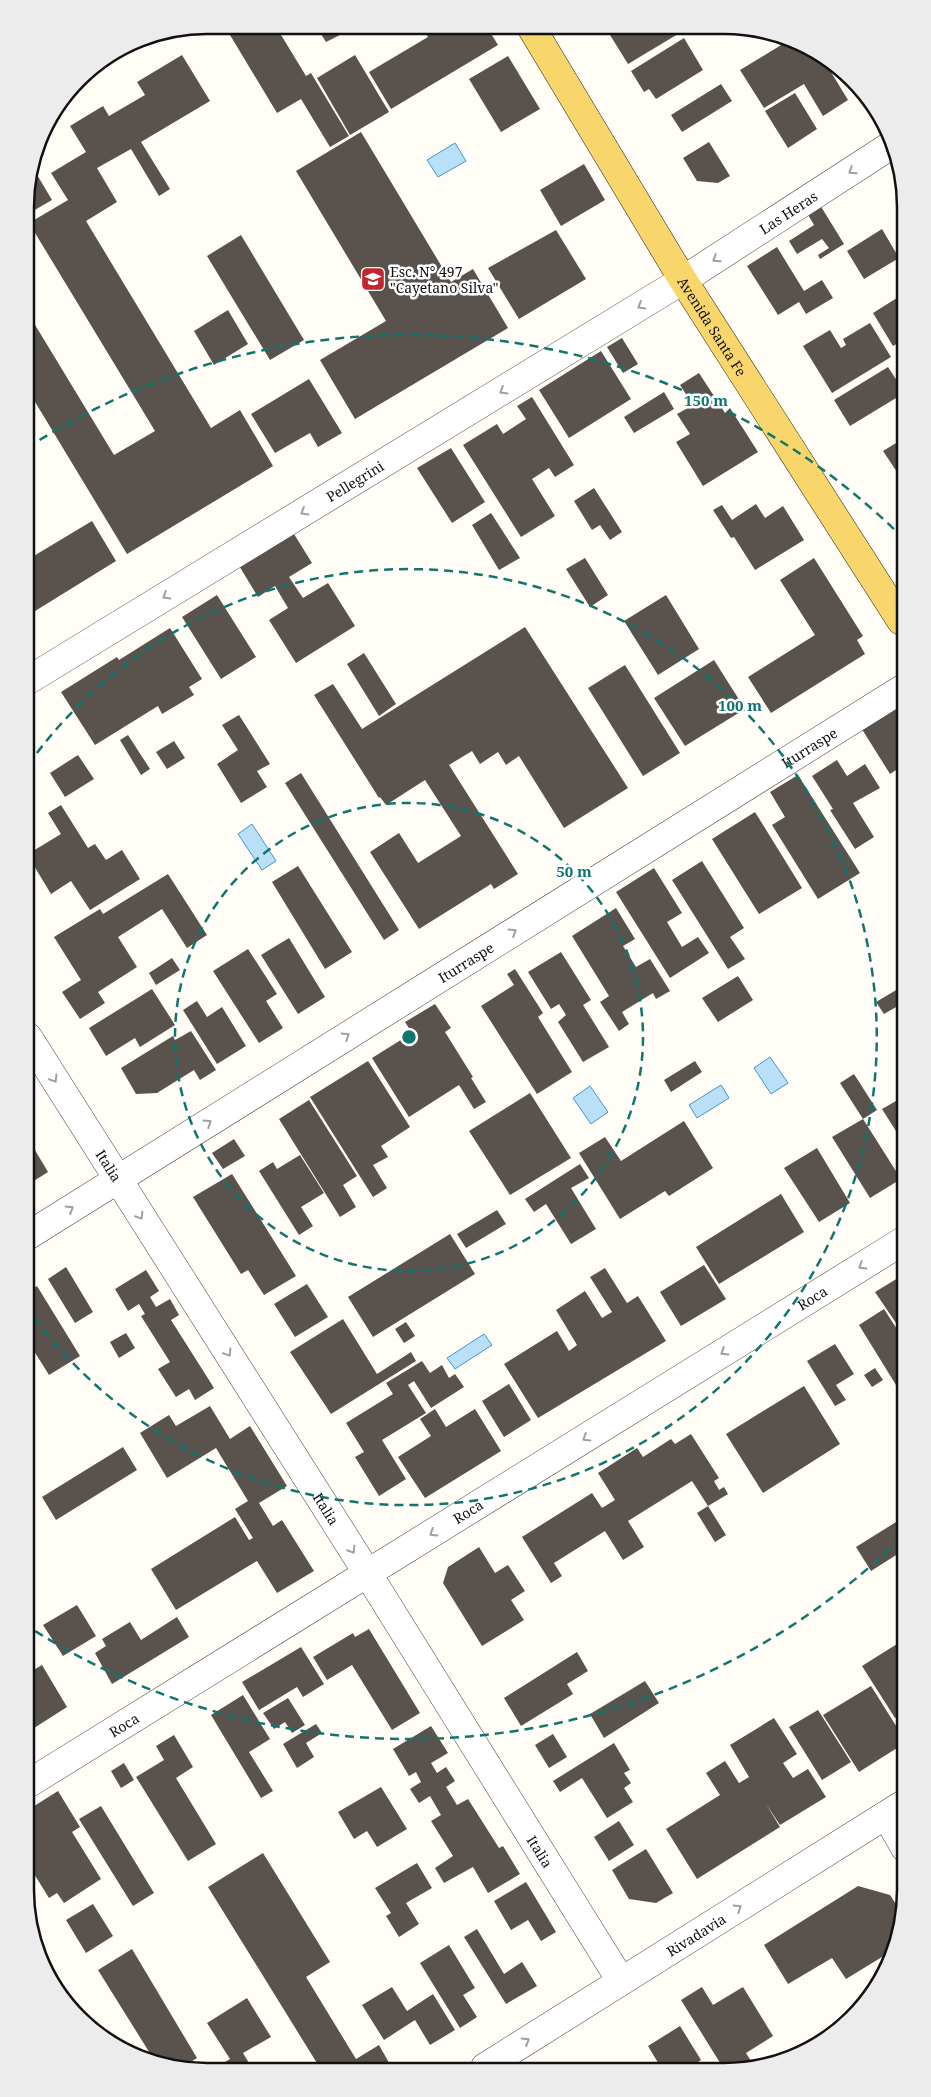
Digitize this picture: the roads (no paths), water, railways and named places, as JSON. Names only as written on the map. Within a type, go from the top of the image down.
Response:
[{"type":"main road","name":"Avenida Santa Fe","points":[[535,34],[683,280],[897,615]]},
{"type":"street","name":"Las Heras","points":[[683,280],[887,148]]},
{"type":"street","name":"Pellegrini","points":[[34,677],[683,280]]},
{"type":"street","name":"Iturraspe","points":[[34,1232],[897,692]]},
{"type":"street","name":"Italia","points":[[34,1047],[368,1574],[621,1982]]},
{"type":"street","name":"Roca","points":[[34,1780],[897,1245]]},
{"type":"street","name":"Rivadavia","points":[[491,2063],[895,1809]]},
{"type":"water","points":[[455,143],[466,161],[438,177],[427,160]]},
{"type":"water","points":[[252,824],[276,861],[262,870],[238,834]]},
{"type":"water","points":[[770,1057],[788,1083],[771,1094],[754,1068]]},
{"type":"water","points":[[721,1085],[729,1098],[697,1118],[689,1105]]},
{"type":"water","points":[[590,1086],[608,1112],[591,1124],[573,1098]]},
{"type":"water","points":[[484,1334],[492,1345],[455,1369],[447,1358]]},
{"type":"place","name":"Esc. N° 497 \"Cayetano Silva\"","points":[[373,279]]}]
